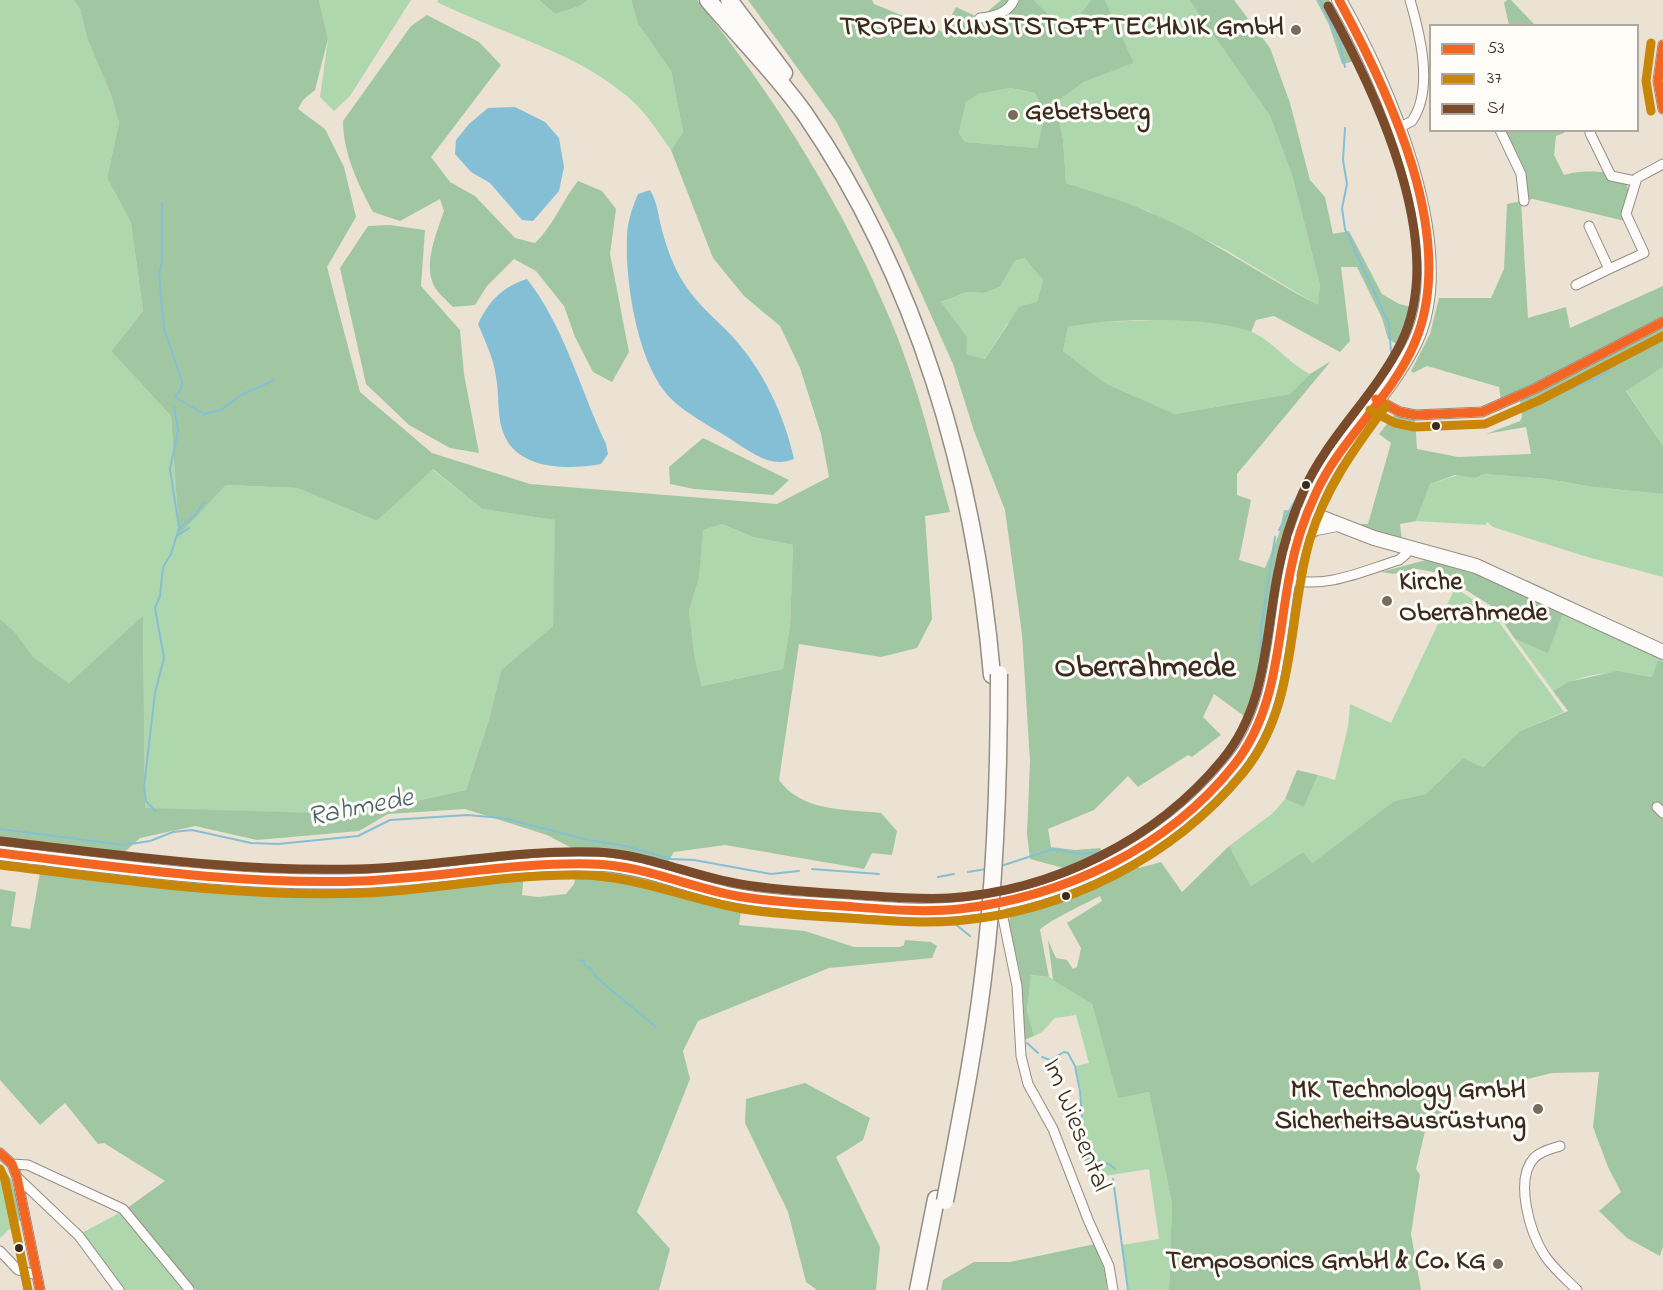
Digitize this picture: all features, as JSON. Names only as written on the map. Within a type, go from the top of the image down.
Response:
[{"type":"highway","points":[[708,0],[804,113],[840,171],[883,251],[908,308],[930,367],[962,474],[995,674]]},
{"type":"highway","points":[[729,0],[792,84],[823,130],[856,186],[912,304],[935,368],[967,472],[979,530],[995,674],[999,760],[995,856],[983,978],[926,1290]]},
{"type":"highway","points":[[918,1290],[941,1200]]},
{"type":"main road","points":[[0,853],[183,875],[298,882],[428,876],[550,864],[609,864],[728,894],[783,902],[937,910],[1000,903],[1061,886],[1115,861],[1184,815],[1238,761],[1263,716],[1274,682],[1288,580],[1298,538],[1308,512],[1326,472],[1396,374],[1414,344],[1423,322],[1430,288],[1430,262],[1425,224],[1397,129],[1365,50],[1339,0]]},
{"type":"main road","points":[[1308,512],[1408,547],[1476,566],[1663,652]]},
{"type":"main road","points":[[1298,538],[1316,528],[1337,524]]},
{"type":"street","points":[[980,18],[992,17],[1010,9],[1014,0]]},
{"type":"street","points":[[1397,129],[1409,125],[1415,118],[1426,95],[1422,50],[1410,0]]},
{"type":"street","points":[[1663,45],[1658,81],[1663,109]]},
{"type":"street","points":[[1501,132],[1521,174],[1524,201]]},
{"type":"street","points":[[1590,133],[1611,176],[1635,181]]},
{"type":"street","points":[[1575,285],[1644,253],[1626,214],[1635,181],[1639,175],[1663,164]]},
{"type":"street","points":[[1589,226],[1609,269]]},
{"type":"street","points":[[1376,399],[1400,412],[1416,415],[1482,411],[1534,389],[1663,322]]},
{"type":"street","points":[[1288,580],[1310,585],[1339,579],[1399,560],[1406,554],[1408,547]]},
{"type":"street","name":"Im Wiesental","points":[[1000,903],[1017,986],[1022,1056],[1028,1084],[1053,1130],[1109,1266],[1113,1290]]},
{"type":"street","points":[[1560,1146],[1545,1150],[1534,1158],[1526,1171],[1526,1207],[1533,1235],[1544,1254],[1577,1290]]},
{"type":"street","points":[[0,1153],[12,1164],[17,1177],[40,1290]]},
{"type":"street","points":[[12,1164],[28,1165],[123,1209],[189,1289]]},
{"type":"street","points":[[17,1177],[79,1236],[119,1290]]},
{"type":"street","points":[[0,1251],[18,1270],[37,1275]]},
{"type":"green space","points":[[0,0],[73,0],[80,9],[87,38],[111,95],[119,123],[107,178],[131,223],[143,311],[111,351],[171,416],[179,534],[226,485],[297,488],[377,521],[432,469],[482,509],[556,520],[553,626],[501,670],[490,716],[466,790],[356,814],[145,809],[143,617],[69,683],[33,657],[15,632],[0,619]]},
{"type":"green space","points":[[73,0],[319,0],[328,39],[315,90],[303,100],[298,109],[325,129],[344,167],[356,217],[327,267],[360,392],[432,453],[530,484],[777,504],[829,477],[821,434],[800,368],[780,326],[744,296],[713,258],[671,150],[683,132],[671,71],[638,24],[631,0],[697,0],[781,115],[831,197],[853,239],[902,349],[950,512],[925,516],[932,619],[917,648],[881,657],[799,644],[779,780],[800,798],[812,803],[825,807],[881,813],[897,831],[892,855],[872,853],[864,869],[725,845],[674,852],[663,870],[626,860],[587,856],[547,835],[465,809],[388,814],[359,831],[257,840],[195,826],[140,838],[116,860],[0,847],[0,619],[15,632],[33,657],[69,683],[143,616],[145,808],[356,814],[466,790],[490,716],[501,670],[553,626],[555,520],[482,509],[433,469],[377,521],[297,488],[226,485],[179,535],[171,416],[111,351],[143,311],[131,223],[107,178],[119,123],[111,95],[87,38],[80,9]],"holes":[[[722,524],[753,537],[793,545],[790,626],[783,669],[702,686],[695,659],[689,611],[699,578],[703,530]]]},
{"type":"green space","points":[[319,0],[411,0],[350,96],[334,111],[320,97],[328,39]]},
{"type":"green space","points":[[438,0],[539,0],[555,14],[580,6],[588,0],[631,0],[638,24],[671,71],[683,132],[671,150],[640,109],[607,81],[560,55],[461,13],[437,2]]},
{"type":"green space","points":[[539,0],[588,0],[580,6],[555,14]]},
{"type":"green space","points":[[748,0],[872,0],[874,4],[943,32],[956,7],[980,18],[1001,0],[1034,0],[1066,32],[1091,0],[1105,0],[1134,63],[1084,82],[1055,103],[1063,139],[1066,183],[1128,204],[1171,222],[1318,305],[1320,285],[1292,175],[1270,116],[1189,0],[1234,0],[1270,48],[1290,103],[1310,180],[1325,197],[1333,234],[1349,231],[1382,294],[1399,304],[1417,308],[1412,331],[1402,347],[1388,339],[1382,318],[1357,267],[1341,267],[1350,341],[1340,352],[1274,316],[1256,320],[1251,332],[1213,323],[1161,320],[1134,320],[1068,327],[1063,351],[1105,383],[1175,414],[1290,394],[1310,374],[1331,361],[1237,474],[1237,495],[1251,500],[1239,560],[1265,568],[1279,534],[1284,510],[1297,511],[1273,590],[1262,683],[1251,721],[1214,694],[1203,717],[1221,735],[1192,757],[1188,755],[1138,787],[1128,776],[1094,810],[1048,829],[1051,847],[1075,850],[1100,848],[1104,857],[1074,871],[1030,859],[1027,834],[1030,761],[1022,634],[1005,510],[974,431],[953,364],[899,244],[836,121]],"holes":[[[1010,88],[1035,93],[1045,115],[1037,148],[965,142],[959,133],[966,102],[978,94]],[[1024,258],[1043,280],[1037,302],[1019,307],[985,359],[966,354],[967,337],[941,302],[967,292],[984,293],[1000,287],[1015,261]]]},
{"type":"green space","points":[[1034,0],[1091,0],[1066,32]]},
{"type":"green space","points":[[1105,0],[1189,0],[1270,116],[1292,175],[1320,285],[1319,306],[1226,250],[1148,211],[1066,183],[1063,139],[1055,103],[1084,82],[1134,63]]},
{"type":"green space","points":[[1316,0],[1329,0],[1360,60],[1342,64],[1329,25]]},
{"type":"green space","points":[[1511,0],[1534,24],[1509,24],[1504,3]]},
{"type":"green space","points":[[427,15],[479,42],[501,65],[431,157],[450,182],[475,196],[515,238],[535,243],[547,229],[578,181],[602,191],[616,209],[610,254],[629,352],[612,382],[593,372],[575,337],[564,306],[536,271],[514,259],[487,286],[475,305],[453,307],[443,297],[434,286],[430,268],[432,248],[444,211],[440,199],[400,221],[373,212],[367,201],[349,156],[343,121],[411,26]]},
{"type":"green space","points":[[1010,88],[1035,93],[1045,116],[1037,148],[965,142],[959,133],[966,102],[977,94]]},
{"type":"green space","points":[[1505,132],[1564,132],[1556,136],[1554,155],[1564,175],[1590,171],[1619,177],[1628,189],[1625,221],[1533,199],[1526,200],[1526,174]]},
{"type":"green space","points":[[1521,201],[1528,318],[1566,307],[1570,328],[1663,286],[1663,318],[1501,401],[1499,387],[1427,366],[1413,373],[1411,371],[1430,334],[1439,298],[1491,298],[1504,269],[1507,204]]},
{"type":"green space","points":[[390,225],[425,230],[421,286],[460,330],[464,374],[479,453],[450,448],[409,425],[366,384],[340,268],[368,226]]},
{"type":"green space","points":[[1024,258],[1043,280],[1037,302],[1007,324],[985,359],[966,354],[941,302],[967,292],[984,293],[1000,287],[1015,261]]},
{"type":"green space","points":[[1174,320],[1219,323],[1238,327],[1262,337],[1295,365],[1310,374],[1290,394],[1175,414],[1105,383],[1063,351],[1068,327],[1089,322]]},
{"type":"green space","points":[[1663,328],[1663,367],[1626,391],[1663,446],[1663,494],[1593,487],[1547,479],[1483,474],[1476,478],[1455,475],[1430,484],[1416,521],[1400,524],[1402,540],[1359,524],[1368,524],[1391,443],[1379,434],[1394,415],[1415,420],[1417,449],[1458,457],[1531,454],[1526,427],[1486,434],[1520,421],[1522,417],[1520,401]]},
{"type":"green space","points":[[1663,367],[1663,446],[1626,390]]},
{"type":"green space","points":[[703,438],[789,480],[773,495],[694,489],[670,484],[669,467]]},
{"type":"green space","points":[[1461,474],[1476,478],[1483,474],[1547,479],[1593,487],[1663,494],[1663,577],[1584,556],[1493,527],[1487,522],[1485,525],[1416,521],[1430,484]]},
{"type":"green space","points":[[722,524],[753,537],[793,545],[790,626],[783,669],[702,686],[695,659],[689,611],[699,578],[702,530]]},
{"type":"green space","points":[[1426,560],[1489,578],[1563,614],[1548,653],[1515,639],[1493,607],[1439,573],[1417,569],[1393,574],[1381,572]]},
{"type":"green space","points":[[1489,578],[1663,658],[1663,662],[1658,660],[1652,677],[1626,673],[1601,674],[1578,679],[1553,691],[1515,639],[1548,652],[1563,614]]},
{"type":"green space","points":[[1527,580],[1663,644],[1663,648],[1527,583]]},
{"type":"green space","points":[[1455,588],[1491,611],[1564,712],[1520,731],[1483,767],[1463,758],[1426,794],[1394,801],[1312,863],[1303,852],[1251,886],[1229,846],[1273,813],[1285,799],[1304,807],[1318,775],[1335,780],[1348,727],[1350,704],[1391,723]]},
{"type":"green space","points":[[1658,660],[1663,662],[1663,1246],[1660,1256],[1627,1238],[1599,1211],[1621,1192],[1608,1167],[1593,1127],[1599,1072],[1552,1073],[1446,1099],[1438,1122],[1426,1127],[1416,1169],[1420,1175],[1411,1234],[1421,1290],[1169,1290],[1172,1204],[1149,1092],[1118,1098],[1092,1004],[1053,980],[1048,940],[1056,958],[1067,960],[1073,969],[1077,967],[1081,948],[1067,923],[1102,901],[1100,896],[1058,917],[1040,930],[1049,977],[1031,975],[1027,1011],[1034,1036],[1024,1040],[1020,972],[1008,923],[1013,911],[1066,896],[1136,860],[1139,868],[1161,862],[1182,892],[1229,846],[1251,886],[1303,852],[1312,863],[1394,801],[1426,794],[1463,758],[1483,767],[1520,731],[1568,711],[1553,691],[1568,682],[1617,671],[1652,677]]},
{"type":"green space","points":[[1297,770],[1318,775],[1304,807],[1285,799]]},
{"type":"green space","points":[[41,867],[119,874],[127,885],[141,886],[145,879],[258,891],[427,885],[524,873],[522,895],[538,897],[566,894],[574,884],[577,869],[628,874],[742,904],[739,925],[805,931],[854,947],[900,947],[904,945],[905,940],[931,942],[937,946],[932,958],[829,968],[698,1021],[683,1051],[690,1079],[637,1212],[670,1249],[659,1290],[196,1290],[127,1208],[165,1181],[104,1143],[98,1144],[65,1103],[40,1125],[0,1080],[0,889],[16,892],[11,926],[30,929]]},
{"type":"green space","points":[[1031,975],[1049,977],[1092,1004],[1118,1097],[1149,1092],[1172,1204],[1169,1290],[1129,1290],[1122,1245],[1159,1239],[1149,1169],[1098,1177],[1091,1182],[1083,1138],[1081,1091],[1076,1066],[1089,1063],[1076,1015],[1055,1018],[1042,1032],[1034,1036],[1027,1011]]},
{"type":"green space","points":[[805,1083],[870,1118],[863,1140],[836,1157],[880,1247],[876,1290],[817,1290],[806,1282],[788,1212],[745,1123],[746,1099]]},
{"type":"green space","points":[[0,1164],[11,1179],[22,1219],[16,1223],[8,1181],[0,1172]]},
{"type":"green space","points":[[0,1172],[8,1181],[16,1223],[0,1238]]},
{"type":"green space","points":[[121,1212],[187,1290],[123,1290],[80,1234]]},
{"type":"green space","points":[[1095,1244],[1105,1272],[1107,1290],[941,1290],[943,1280],[974,1262],[1010,1262]]},
{"type":"water","points":[[515,107],[545,122],[559,138],[564,167],[559,191],[533,221],[522,220],[490,183],[471,172],[455,154],[456,140],[469,124],[488,108]]},
{"type":"water","points":[[650,190],[677,272],[701,305],[743,349],[763,378],[778,409],[794,459],[786,462],[769,461],[754,454],[679,406],[665,392],[655,377],[640,339],[635,318],[627,256],[630,216],[638,194]]},
{"type":"water","points":[[527,279],[540,297],[561,337],[606,444],[608,454],[601,464],[561,467],[534,462],[512,448],[502,430],[495,370],[478,324],[497,296],[510,286]]},
{"type":"waterway","name":"Rahmede","points":[[1320,0],[1339,41],[1345,67]]},
{"type":"waterway","name":"Rahmede","points":[[1345,128],[1343,160],[1347,184],[1342,208],[1345,229],[1389,324],[1391,352]]},
{"type":"waterway","points":[[162,203],[162,261],[159,275],[164,329],[182,381],[181,389],[175,397],[204,414],[221,410],[239,396],[274,380]]},
{"type":"waterway","points":[[1527,398],[1536,401],[1585,383],[1599,377],[1628,355],[1663,340]]},
{"type":"waterway","name":"Rahmede","points":[[1349,415],[1383,371]]},
{"type":"waterway","points":[[155,811],[146,801],[144,787],[155,693],[164,658],[155,608],[160,596],[163,567],[171,554],[179,528],[170,469],[178,430],[174,406]]},
{"type":"waterway","name":"Rahmede","points":[[1333,437],[1342,424]]},
{"type":"waterway","name":"Rahmede","points":[[1279,530],[1316,462]]},
{"type":"waterway","points":[[180,528],[196,514],[204,502]]},
{"type":"waterway","points":[[177,536],[189,528]]},
{"type":"waterway","name":"Rahmede","points":[[1246,721],[1260,665],[1261,628],[1275,537]]},
{"type":"waterway","name":"Rahmede","points":[[0,829],[124,845],[150,841],[173,832],[192,830],[251,843],[278,844],[358,836],[390,820],[467,815],[502,818],[589,840],[626,846],[671,859],[694,860],[771,874],[799,871]]},
{"type":"waterway","name":"Rahmede","points":[[1001,866],[1053,849],[1080,854],[1102,852]]},
{"type":"waterway","name":"Rahmede","points":[[812,869],[879,874]]},
{"type":"waterway","name":"Rahmede","points":[[968,872],[986,869]]},
{"type":"waterway","name":"Rahmede","points":[[938,877],[954,874]]},
{"type":"waterway","points":[[949,919],[970,936]]},
{"type":"waterway","points":[[580,960],[584,961],[585,966],[590,968],[597,978],[656,1027]]},
{"type":"waterway","points":[[1027,1043],[1038,1053]]},
{"type":"waterway","points":[[1042,1057],[1050,1060],[1064,1052],[1068,1053],[1075,1066],[1080,1091],[1085,1158],[1109,1164],[1115,1169]]},
{"type":"waterway","points":[[1085,1158],[1090,1182]]},
{"type":"waterway","points":[[1113,1179],[1128,1290]]},
{"type":"transit line","name":"53","points":[[0,853],[179,874],[315,882],[389,879],[534,865],[611,865],[750,898],[803,904],[930,911],[998,903],[1037,893],[1111,864],[1146,844],[1208,795],[1249,744],[1268,697],[1274,673],[1292,563],[1300,532],[1326,473],[1405,362],[1415,342],[1426,301],[1429,257],[1423,212],[1412,166],[1397,121],[1378,77],[1339,0]]},
{"type":"transit line","name":"S1","points":[[1,841],[134,857],[223,865],[312,869],[387,868],[537,853],[597,852],[633,857],[753,886],[896,898],[949,898],[1026,885],[1064,872],[1134,837],[1196,789],[1237,739],[1256,694],[1280,562],[1299,501],[1325,453],[1390,363],[1401,343],[1414,304],[1417,262],[1412,217],[1400,171],[1385,125],[1347,41],[1328,6]]},
{"type":"transit line","name":"37","points":[[1651,43],[1646,81],[1651,111]]},
{"type":"transit line","name":"53","points":[[1663,45],[1658,81],[1663,109]]},
{"type":"transit line","name":"53","points":[[1376,399],[1400,412],[1416,415],[1482,412],[1534,389],[1663,322]]},
{"type":"transit line","name":"37","points":[[1370,410],[1395,423],[1415,427],[1485,424],[1540,400],[1663,336]]},
{"type":"transit line","name":"37","points":[[0,865],[182,886],[319,894],[392,891],[550,875],[598,876],[640,883],[743,909],[794,915],[900,921],[955,921],[996,916],[1037,906],[1076,893],[1114,876],[1150,855],[1184,831],[1243,773],[1261,747],[1282,690],[1303,569],[1316,521],[1342,469],[1386,406]]},
{"type":"transit line","name":"53","points":[[0,1153],[12,1164],[17,1177],[40,1290]]},
{"type":"transit line","name":"37","points":[[0,1169],[5,1180],[28,1290]]},
{"type":"place","name":"TROPEN KUNSTSTOFFTECHNIK GmbH","points":[[1296,30]]},
{"type":"place","name":"Gebetsberg","points":[[1013,115]]},
{"type":"place","name":"Kirche Oberrahmede","points":[[1387,601]]},
{"type":"place","name":"MK Technology GmbH Sicherheitsausrüstung","points":[[1538,1109]]},
{"type":"place","name":"Temposonics GmbH & Co. KG","points":[[1498,1264]]},
{"type":"district","name":"Oberrahmede","points":[[1145,671]]}]
